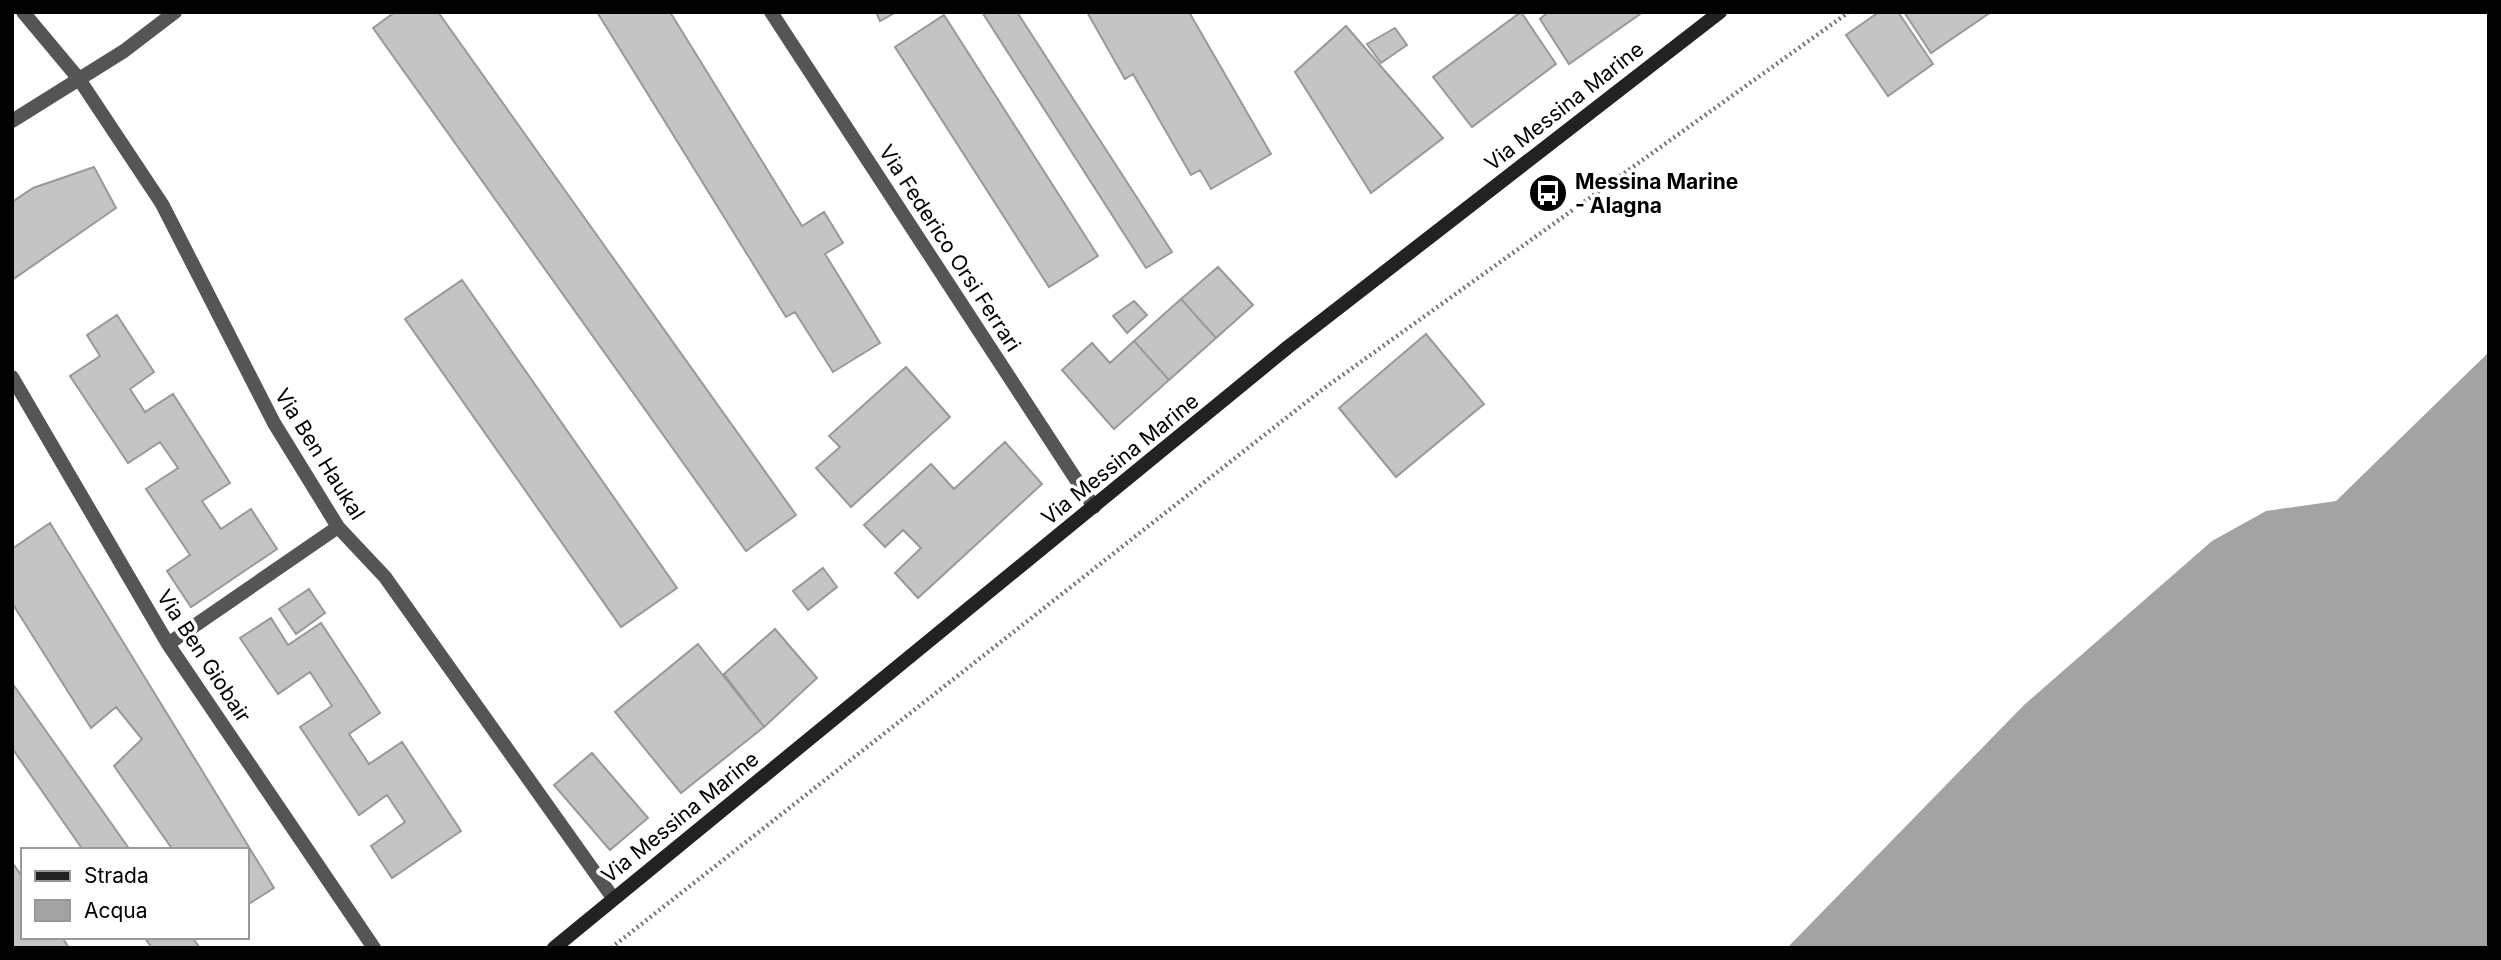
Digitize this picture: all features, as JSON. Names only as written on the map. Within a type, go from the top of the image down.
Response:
[{"type":"main road","name":"Via Messina Marine","points":[[554,948],[1289,347],[1700,18],[1720,12]]},
{"type":"street","name":"Via Ben Haukal","points":[[23,12],[79,79],[162,204],[274,423],[338,527],[385,577],[613,898]]},
{"type":"street","points":[[12,121],[124,51],[175,12]]},
{"type":"street","name":"Via Federico Orsi Ferrari","points":[[771,12],[1094,508]]},
{"type":"street","name":"Via Ben Giobair","points":[[12,377],[168,644],[374,948]]},
{"type":"street","points":[[168,644],[338,527]]},
{"type":"path","points":[[611,948],[1323,388],[1849,12]]},
{"type":"water","points":[[2489,352],[2489,948],[1787,948],[2025,704],[2212,541],[2266,511],[2336,501]]},
{"type":"building","points":[[395,12],[438,12],[796,515],[746,551],[373,28]]},
{"type":"building","points":[[597,12],[670,12],[802,226],[824,212],[843,243],[825,254],[880,343],[833,372],[795,312],[786,317]]},
{"type":"building","points":[[876,12],[896,12],[880,21]]},
{"type":"building","points":[[982,12],[1017,12],[1172,252],[1146,268]]},
{"type":"building","points":[[1087,12],[1189,12],[1271,154],[1211,189],[1200,170],[1191,175],[1133,74],[1125,79]]},
{"type":"building","points":[[1521,12],[1556,64],[1472,127],[1433,77]]},
{"type":"building","points":[[1548,12],[1643,12],[1569,64],[1540,19]]},
{"type":"building","points":[[1879,12],[1898,12],[1933,64],[1888,96],[1846,35]]},
{"type":"building","points":[[1904,12],[1991,12],[1931,53]]},
{"type":"building","points":[[944,15],[1098,256],[1049,287],[895,47]]},
{"type":"building","points":[[1346,26],[1443,138],[1371,193],[1295,72]]},
{"type":"building","points":[[1395,28],[1407,45],[1381,63],[1367,44]]},
{"type":"building","points":[[94,167],[116,208],[12,280],[12,202],[33,188]]},
{"type":"building","points":[[1218,267],[1253,305],[1216,338],[1181,299]]},
{"type":"building","points":[[462,280],[677,588],[621,627],[405,319]]},
{"type":"building","points":[[1181,299],[1216,338],[1169,380],[1134,341]]},
{"type":"building","points":[[1134,301],[1147,315],[1127,333],[1113,316]]},
{"type":"building","points":[[117,315],[154,372],[130,389],[145,412],[173,394],[230,483],[202,501],[221,529],[251,509],[277,549],[191,607],[167,571],[190,555],[146,489],[178,468],[160,442],[128,463],[70,376],[100,356],[87,335]]},
{"type":"building","points":[[1426,334],[1484,404],[1396,477],[1339,408]]},
{"type":"building","points":[[1134,341],[1169,380],[1114,429],[1062,370],[1092,343],[1110,363]]},
{"type":"building","points":[[906,367],[950,417],[851,507],[816,468],[840,447],[829,436]]},
{"type":"building","points":[[1005,442],[1042,484],[918,598],[895,573],[921,548],[903,530],[885,547],[864,525],[931,464],[954,489]]},
{"type":"building","points":[[50,523],[274,888],[248,904],[248,848],[172,848],[114,766],[142,739],[116,707],[91,728],[12,603],[12,549]]},
{"type":"building","points":[[823,568],[837,587],[808,610],[793,591]]},
{"type":"building","points":[[309,589],[325,613],[296,634],[279,609]]},
{"type":"building","points":[[271,618],[288,645],[321,623],[380,713],[349,734],[369,764],[402,742],[461,831],[392,878],[371,846],[405,822],[387,795],[359,815],[300,727],[332,706],[310,672],[278,694],[240,638]]},
{"type":"building","points":[[775,629],[817,678],[764,727],[724,674]]},
{"type":"building","points":[[698,644],[764,727],[681,793],[615,712]]},
{"type":"building","points":[[12,683],[129,848],[82,848],[12,748]]},
{"type":"building","points":[[592,753],[648,818],[610,850],[554,785]]},
{"type":"building","points":[[12,862],[21,875],[21,939],[63,939],[69,948],[12,948]]},
{"type":"building","points":[[145,939],[193,939],[200,948],[152,948]]},
{"type":"place","name":"Messina Marine - Alagna","points":[[1548,193]]}]
